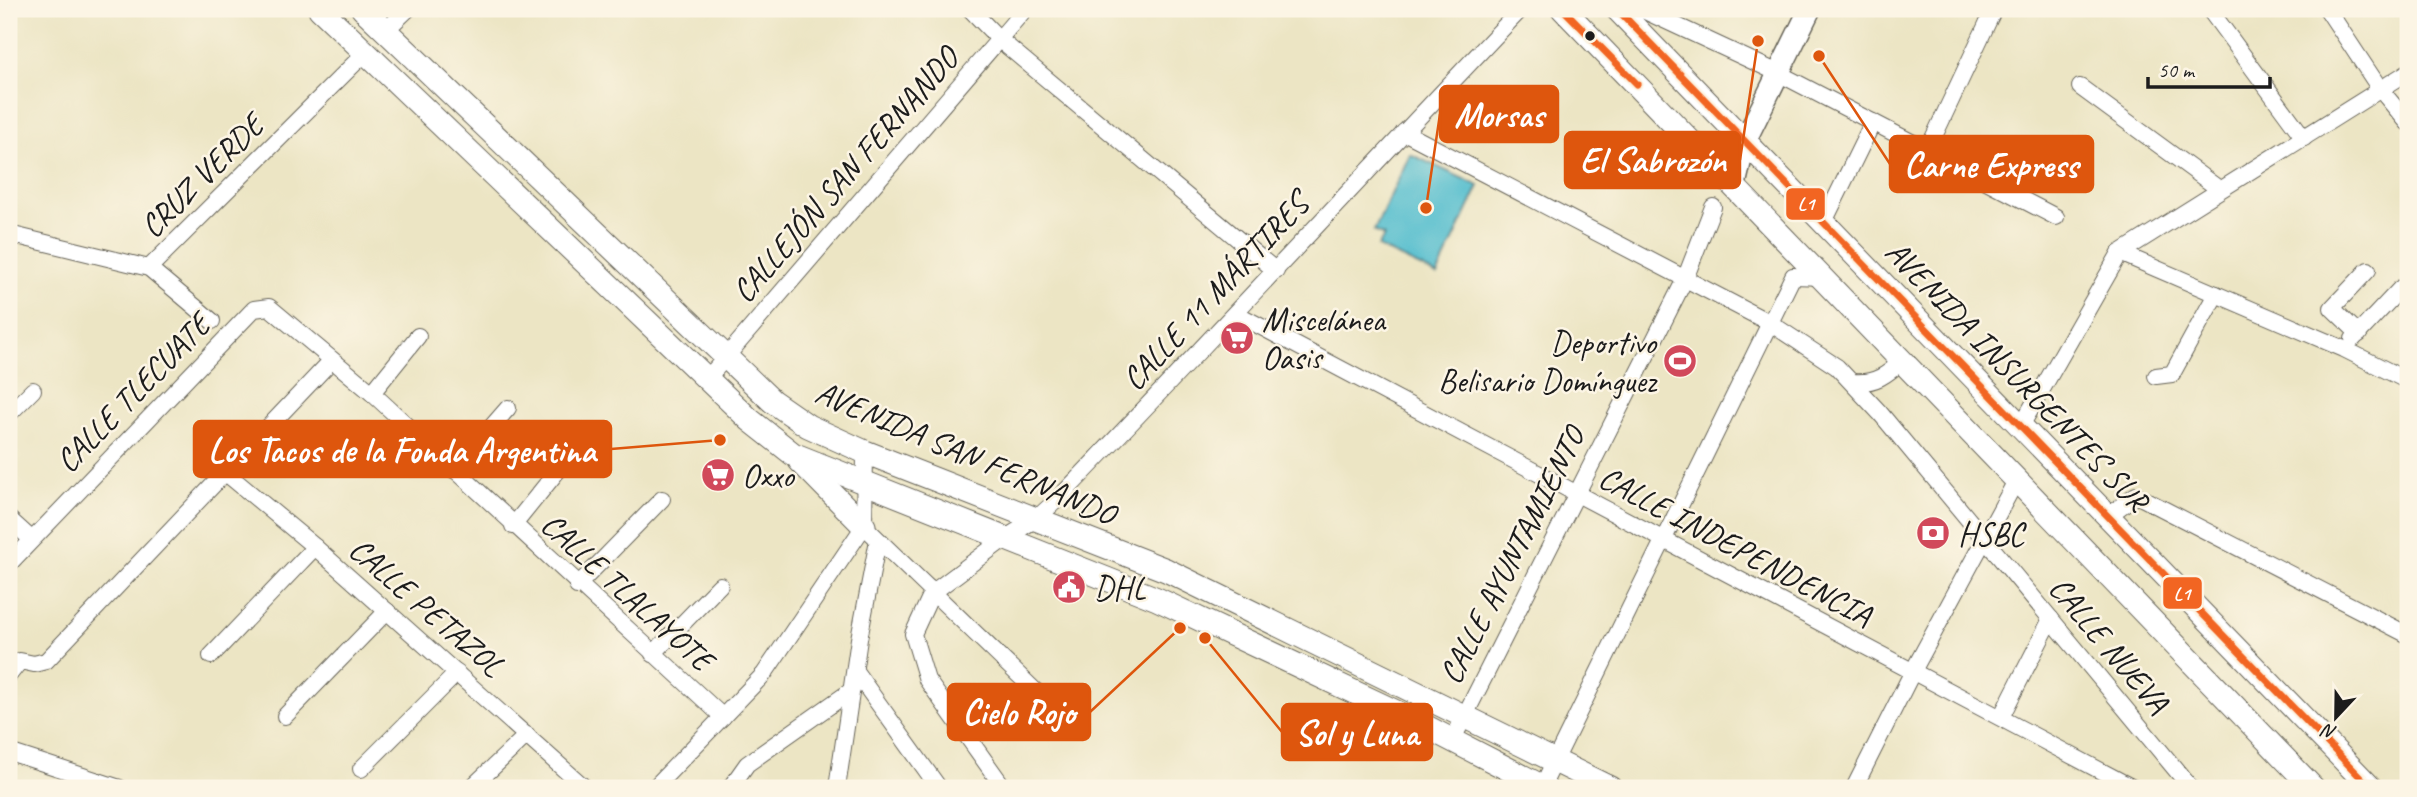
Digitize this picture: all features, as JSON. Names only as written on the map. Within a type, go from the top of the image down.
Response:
[{"type":"main road","name":"AVENIDA SAN FERNANDO","points":[[320,9],[367,51],[750,420],[793,454],[864,485],[1157,599],[1452,741],[1543,788]]},
{"type":"main road","name":"AVENIDA SAN FERNANDO","points":[[363,9],[725,357],[772,401],[808,426],[865,452],[1166,570],[1610,788]]},
{"type":"main road","points":[[1563,9],[1824,277],[2313,788]]},
{"type":"main road","name":"AVENIDA INSURGENTES SUR","points":[[1618,9],[2371,788]]},
{"type":"main road","points":[[793,454],[871,533]]},
{"type":"street","points":[[386,30],[408,9]]},
{"type":"street","points":[[970,9],[1000,40],[1276,271]]},
{"type":"street","name":"CALLEJÓN SAN FERNANDO","points":[[707,379],[1026,9]]},
{"type":"street","name":"CALLE 11 MÁRTIRES","points":[[932,593],[1004,539],[1036,519],[1237,314],[1521,9]]},
{"type":"street","points":[[1630,9],[1645,11],[1776,72],[2056,217]]},
{"type":"street","points":[[1734,186],[1745,141],[1776,72],[1810,9]]},
{"type":"street","points":[[1928,149],[1994,9]]},
{"type":"street","points":[[2209,9],[2304,138]]},
{"type":"street","points":[[2327,9],[2380,89],[2408,123]]},
{"type":"street","name":"CRUZ VERDE","points":[[12,239],[149,268],[367,51]]},
{"type":"street","points":[[2021,426],[2120,253],[2408,72]]},
{"type":"street","points":[[2080,86],[2220,189]]},
{"type":"street","points":[[1824,222],[1873,122]]},
{"type":"street","name":"CALLE NUEVA","points":[[1404,132],[1770,323],[1816,351],[1853,382],[1880,412],[2191,788]]},
{"type":"street","name":"CALLE AYUNTAMIENTO","points":[[1452,741],[1685,279],[1713,206]]},
{"type":"street","points":[[2120,253],[2344,349],[2408,381]]},
{"type":"street","points":[[149,268],[212,321]]},
{"type":"street","points":[[2358,334],[2332,308],[2368,270]]},
{"type":"street","points":[[1543,788],[1793,276],[1824,277]]},
{"type":"street","points":[[2344,349],[2401,288]]},
{"type":"street","points":[[2156,376],[2172,374],[2216,294]]},
{"type":"street","name":"CALLE TLECUATE","points":[[9,564],[254,309],[270,307],[276,311]]},
{"type":"street","name":"CALLE TLALAYOTE","points":[[276,311],[372,393],[577,586],[723,718]]},
{"type":"street","name":"CALLE INDEPENDENCIA","points":[[1237,314],[2133,788]]},
{"type":"street","points":[[372,393],[418,336]]},
{"type":"street","points":[[9,676],[15,655],[34,663],[46,661],[332,360]]},
{"type":"street","points":[[1853,382],[1868,383],[1885,376],[1903,360]]},
{"type":"street","points":[[1880,412],[1880,391],[1885,376]]},
{"type":"street","points":[[9,414],[33,390]]},
{"type":"street","points":[[454,470],[508,408]]},
{"type":"street","points":[[837,788],[855,671],[871,533],[864,485],[865,452]]},
{"type":"street","points":[[513,526],[559,469]]},
{"type":"street","name":"CALLE PETAZOL","points":[[226,473],[315,547],[585,788]]},
{"type":"street","points":[[1854,788],[1983,537],[2017,479]]},
{"type":"street","points":[[2108,516],[2136,495],[2408,635]]},
{"type":"street","points":[[577,586],[662,499]]},
{"type":"street","points":[[9,519],[32,539]]},
{"type":"street","points":[[871,533],[1055,710]]},
{"type":"street","points":[[654,788],[764,674],[871,533]]},
{"type":"street","points":[[211,656],[315,547]]},
{"type":"street","points":[[653,654],[720,585]]},
{"type":"street","points":[[932,593],[913,634],[927,680],[1004,788]]},
{"type":"street","points":[[285,716],[387,611]]},
{"type":"street","points":[[2001,717],[2051,620]]},
{"type":"street","points":[[855,671],[939,788]]},
{"type":"street","points":[[361,769],[457,673]]},
{"type":"street","points":[[730,788],[747,764],[852,690]]},
{"type":"street","points":[[471,788],[527,735]]},
{"type":"street","points":[[9,752],[98,785],[120,788]]},
{"type":"water","points":[[1410,154],[1479,186],[1437,275],[1378,247],[1384,236],[1374,231]]},
{"type":"transit line","name":"L1","points":[[1563,9],[1637,84]]},
{"type":"transit line","name":"L1","points":[[1617,9],[2371,788]]},
{"type":"place","name":"El Sabrozón","points":[[1758,41]]},
{"type":"place","name":"Carne Express","points":[[1819,56]]},
{"type":"place","name":"Morsas","points":[[1426,208]]},
{"type":"place","name":"Miscelánea Oasis","points":[[1237,338]]},
{"type":"place","name":"Deportivo Belisario Domínguez","points":[[1680,361]]},
{"type":"place","name":"Los Tacos de la Fonda Argentina","points":[[720,440]]},
{"type":"place","name":"Oxxo","points":[[718,475]]},
{"type":"place","name":"HSBC","points":[[1933,533]]},
{"type":"place","name":"DHL","points":[[1069,587]]},
{"type":"place","name":"Cielo Rojo","points":[[1180,628]]},
{"type":"place","name":"Sol y Luna","points":[[1205,638]]}]
